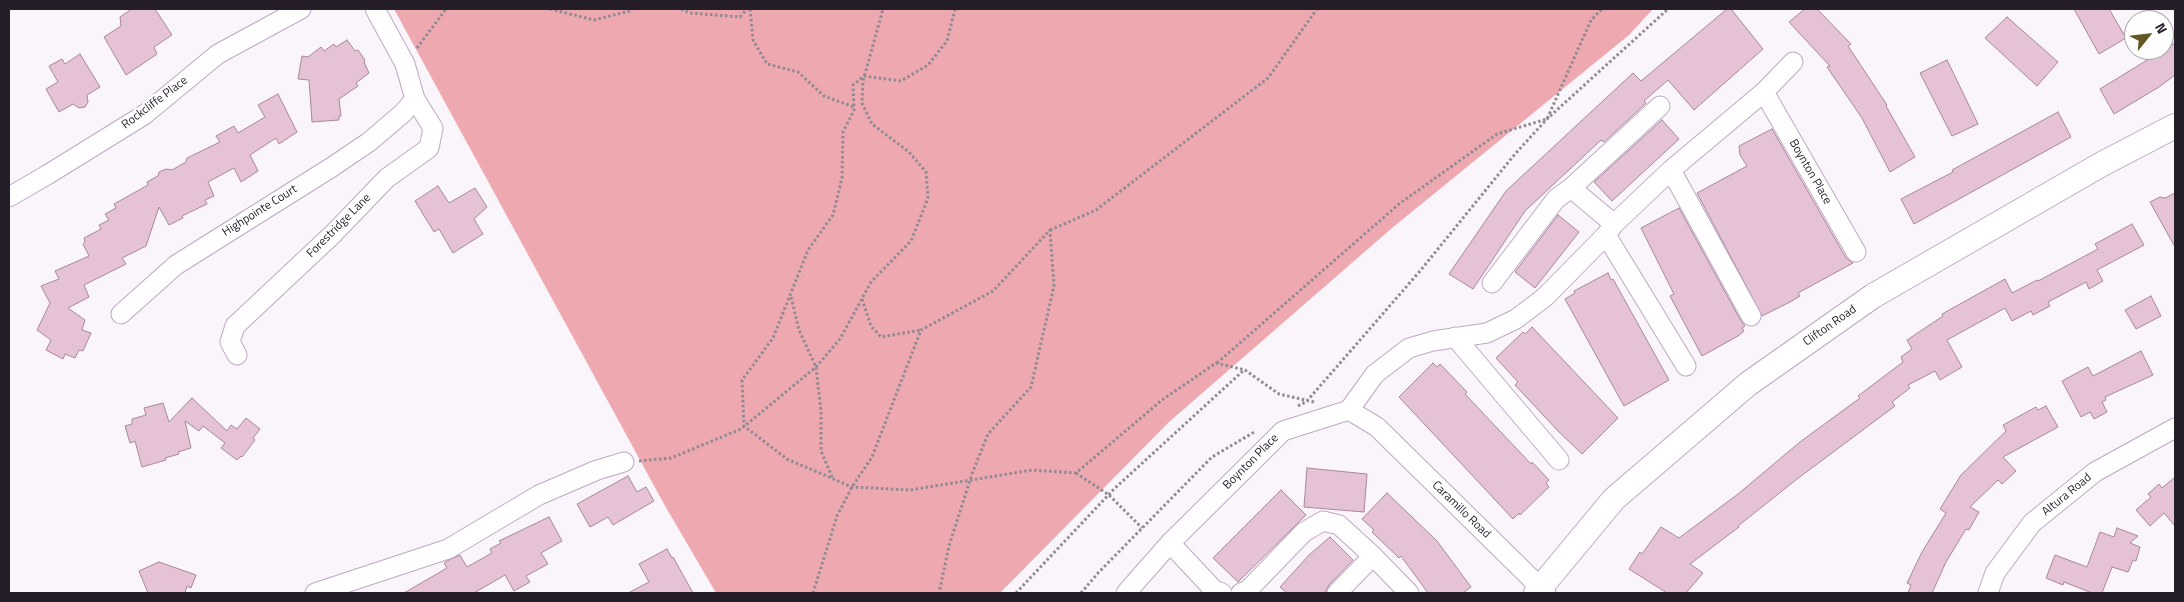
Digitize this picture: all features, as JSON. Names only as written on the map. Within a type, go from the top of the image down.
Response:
[{"type":"main road","name":"Clifton Road","points":[[1540,591],[1614,499],[1748,384],[1873,296],[2102,164],[2175,126]]},
{"type":"street","name":"Rockcliffe Place","points":[[9,197],[144,115],[218,54],[300,9]]},
{"type":"street","name":"Forestridge Lane","points":[[238,355],[230,342],[235,326],[332,234],[387,178],[429,148],[434,128],[415,98],[406,64],[375,9]]},
{"type":"street","points":[[1349,410],[1375,374],[1409,348],[1434,341],[1487,333],[1516,319],[1545,297],[1671,170],[1764,92],[1793,62]]},
{"type":"street","name":"Boynton Place","points":[[1764,92],[1856,252]]},
{"type":"street","name":"Highpointe Court","points":[[121,314],[176,265],[369,142],[403,113],[415,98]]},
{"type":"street","points":[[1492,283],[1556,199],[1571,188],[1660,106]]},
{"type":"street","points":[[1671,170],[1752,316]]},
{"type":"street","points":[[1571,188],[1610,230],[1686,366]]},
{"type":"street","points":[[1455,337],[1559,460]]},
{"type":"street","name":"Boynton Place","points":[[1126,593],[1170,543],[1283,430],[1349,410]]},
{"type":"street","name":"Caramillo Road","points":[[1349,410],[1377,427],[1540,591]]},
{"type":"street","name":"Altura Road","points":[[1988,593],[1995,573],[2032,523],[2095,472],[2175,428]]},
{"type":"street","points":[[316,593],[448,549],[539,495],[597,470],[624,462]]},
{"type":"street","points":[[1241,593],[1248,590],[1304,532],[1323,521],[1339,524],[1409,593]]},
{"type":"street","points":[[1170,543],[1214,590],[1222,593]]},
{"type":"street","points":[[1338,593],[1373,556]]},
{"type":"path","points":[[406,64],[446,9]]},
{"type":"path","points":[[550,9],[594,20],[630,12],[633,9]]},
{"type":"path","points":[[681,9],[690,13],[740,17],[748,9]]},
{"type":"path","points":[[748,9],[753,40],[767,64],[798,72],[824,96],[854,107]]},
{"type":"path","points":[[624,462],[671,458],[744,426],[816,367],[840,339],[871,282],[911,241],[928,198],[926,172],[908,152],[872,124],[862,103],[864,76],[884,9]]},
{"type":"path","points":[[744,426],[742,380],[773,338],[791,297],[808,250],[833,215],[842,178],[842,132],[854,107],[853,85],[864,76],[901,81],[928,65],[947,41],[955,9]]},
{"type":"path","points":[[862,299],[871,326],[881,337],[921,330],[993,291],[1050,230],[1096,210],[1268,78],[1318,9]]},
{"type":"path","points":[[1076,473],[1162,400],[1216,363],[1399,204],[1497,134],[1547,119],[1591,20],[1602,9]]},
{"type":"path","points":[[1291,410],[1307,400],[1427,264],[1514,154],[1547,119],[1668,9]]},
{"type":"path","points":[[939,593],[949,546],[970,481],[988,434],[1031,387],[1054,286],[1050,230]]},
{"type":"path","points":[[791,297],[799,330],[816,367],[821,412],[820,451],[833,479]]},
{"type":"path","points":[[813,593],[837,516],[852,487],[872,456],[921,330]]},
{"type":"path","points":[[1216,363],[1245,370],[1280,394],[1316,402]]},
{"type":"path","points":[[1016,593],[1108,495],[1245,370]]},
{"type":"path","points":[[744,426],[787,459],[852,487],[910,490],[1032,470],[1076,473],[1108,495],[1142,528]]},
{"type":"path","points":[[1081,593],[1212,457],[1260,429]]},
{"type":"shaded area","points":[[394,9],[1653,9],[1629,35],[1392,228],[1169,422],[1000,593],[716,593],[664,504]]},
{"type":"building","points":[[132,9],[155,9],[172,35],[154,47],[157,54],[126,75],[104,37],[121,26],[120,17]]},
{"type":"building","points":[[1727,9],[1731,9],[1763,49],[1694,110],[1668,80],[1644,101],[1646,103],[1604,142],[1601,140],[1525,211],[1473,289],[1449,274],[1506,191],[1633,73],[1641,81]]},
{"type":"building","points":[[1805,9],[1817,9],[1851,44],[1848,46],[1887,105],[1915,157],[1890,172],[1862,118],[1827,67],[1830,66],[1789,22]]},
{"type":"building","points":[[2074,9],[2109,9],[2124,35],[2124,39],[2099,54]]},
{"type":"building","points":[[2007,17],[2058,62],[2037,86],[1985,38]]},
{"type":"building","points":[[347,40],[365,60],[364,62],[369,73],[356,83],[358,86],[339,99],[341,116],[339,116],[339,120],[312,122],[309,80],[298,79],[302,56],[308,57],[321,47],[324,51],[334,44],[336,47]]},
{"type":"building","points":[[2174,44],[2175,75],[2114,114],[2100,89],[2147,60],[2174,60]]},
{"type":"building","points":[[80,54],[100,87],[87,95],[88,102],[85,107],[79,108],[73,104],[59,112],[46,89],[58,82],[49,66],[62,59],[65,64]]},
{"type":"building","points":[[1947,60],[1978,124],[1952,136],[1920,73]]},
{"type":"building","points":[[278,94],[297,132],[279,144],[276,138],[250,155],[258,171],[241,182],[234,168],[208,182],[214,196],[205,200],[207,204],[182,216],[183,218],[169,225],[159,207],[146,246],[122,258],[126,264],[84,285],[89,297],[68,308],[85,320],[82,330],[91,333],[83,351],[79,350],[75,358],[65,354],[63,359],[46,350],[51,340],[37,330],[50,303],[41,286],[59,279],[55,271],[89,256],[83,244],[85,242],[84,238],[101,229],[99,225],[109,220],[105,214],[116,208],[114,204],[148,185],[147,182],[158,176],[159,172],[166,169],[172,170],[186,162],[187,158],[220,142],[216,136],[234,126],[238,133],[265,117],[258,105]]},
{"type":"building","points":[[2058,112],[2071,137],[1914,224],[1901,199],[1953,172],[1952,170]]},
{"type":"building","points":[[1662,120],[1679,139],[1612,201],[1594,182]]},
{"type":"building","points":[[1772,129],[1846,258],[1853,263],[1798,293],[1800,296],[1790,302],[1762,316],[1697,193],[1747,166],[1740,155],[1739,146]]},
{"type":"building","points":[[438,186],[449,203],[475,188],[487,207],[474,219],[483,234],[453,253],[439,229],[434,232],[415,201]]},
{"type":"building","points":[[2175,193],[2175,247],[2150,202]]},
{"type":"building","points":[[1679,208],[1745,326],[1742,328],[1744,331],[1738,336],[1702,356],[1670,296],[1674,294],[1641,228]]},
{"type":"building","points":[[1558,215],[1579,232],[1535,288],[1515,272]]},
{"type":"building","points":[[2132,224],[2144,245],[2097,270],[2103,281],[2089,289],[2086,282],[2048,302],[2050,306],[2033,315],[2031,311],[2012,321],[2005,308],[1947,340],[1962,367],[1940,380],[1935,371],[1908,385],[1910,388],[1892,402],[1895,406],[1797,479],[1739,527],[1690,564],[1703,573],[1686,593],[1667,593],[1629,569],[1640,552],[1642,554],[1661,527],[1679,538],[1738,494],[1800,442],[1860,398],[1858,396],[1903,362],[1901,357],[1912,349],[1907,340],[1943,316],[1942,314],[2005,279],[2012,293],[2038,281],[2098,249],[2095,244]]},
{"type":"building","points":[[1608,273],[1669,380],[1624,406],[1565,299],[1575,293],[1574,291]]},
{"type":"building","points":[[2151,296],[2161,316],[2136,329],[2125,310]]},
{"type":"building","points":[[1532,327],[1618,418],[1582,454],[1515,385],[1518,382],[1496,358],[1523,332],[1525,334]]},
{"type":"building","points":[[2141,351],[2153,375],[2105,397],[2106,400],[2102,402],[2107,412],[2094,419],[2090,412],[2081,417],[2062,381],[2088,367],[2093,376]]},
{"type":"building","points":[[1433,363],[1437,367],[1440,364],[1467,392],[1465,394],[1531,464],[1532,462],[1549,480],[1546,483],[1549,487],[1520,515],[1519,513],[1513,519],[1399,397]]},
{"type":"building","points":[[192,398],[227,431],[231,425],[237,429],[246,418],[260,429],[253,438],[255,440],[242,457],[237,460],[221,448],[225,443],[203,426],[199,431],[185,421],[191,448],[165,458],[166,460],[142,467],[135,441],[130,443],[125,426],[132,424],[132,419],[146,415],[144,408],[163,403],[169,422]]},
{"type":"building","points":[[2046,406],[2058,427],[2003,457],[2016,471],[2002,484],[1998,480],[1970,507],[1979,512],[1969,530],[1966,529],[1946,562],[1932,593],[1908,593],[1911,585],[1907,583],[1922,552],[1946,513],[1940,509],[1961,475],[2006,431],[2003,425],[2036,407],[2038,410]]},
{"type":"building","points":[[1307,468],[1367,474],[1364,512],[1304,507]]},
{"type":"building","points":[[628,476],[637,492],[646,487],[654,501],[613,525],[608,517],[590,527],[577,504]]},
{"type":"building","points":[[2175,477],[2175,526],[2164,513],[2150,526],[2136,510],[2151,497],[2148,494],[2159,484],[2162,488]]},
{"type":"building","points":[[1281,490],[1306,515],[1238,582],[1213,558]]},
{"type":"building","points":[[1387,493],[1437,541],[1471,587],[1463,593],[1428,593],[1401,556],[1399,558],[1372,532],[1374,530],[1362,519]]},
{"type":"building","points":[[549,517],[562,541],[541,553],[548,564],[526,576],[530,582],[514,591],[505,575],[474,593],[404,593],[447,568],[444,563],[447,561],[460,555],[467,567],[492,553],[490,549],[501,543],[499,541]]},
{"type":"building","points":[[2117,528],[2138,536],[2130,543],[2140,547],[2136,561],[2133,560],[2128,572],[2112,567],[2102,593],[2092,593],[2064,582],[2063,585],[2046,578],[2055,555],[2087,567],[2100,532],[2114,537]]},
{"type":"building","points":[[1330,537],[1353,560],[1329,585],[1325,593],[1287,593],[1280,587],[1309,555]]},
{"type":"building","points":[[667,549],[693,593],[628,593],[649,582],[639,564]]},
{"type":"building","points":[[159,562],[196,575],[191,588],[187,586],[185,593],[148,593],[139,571]]}]
